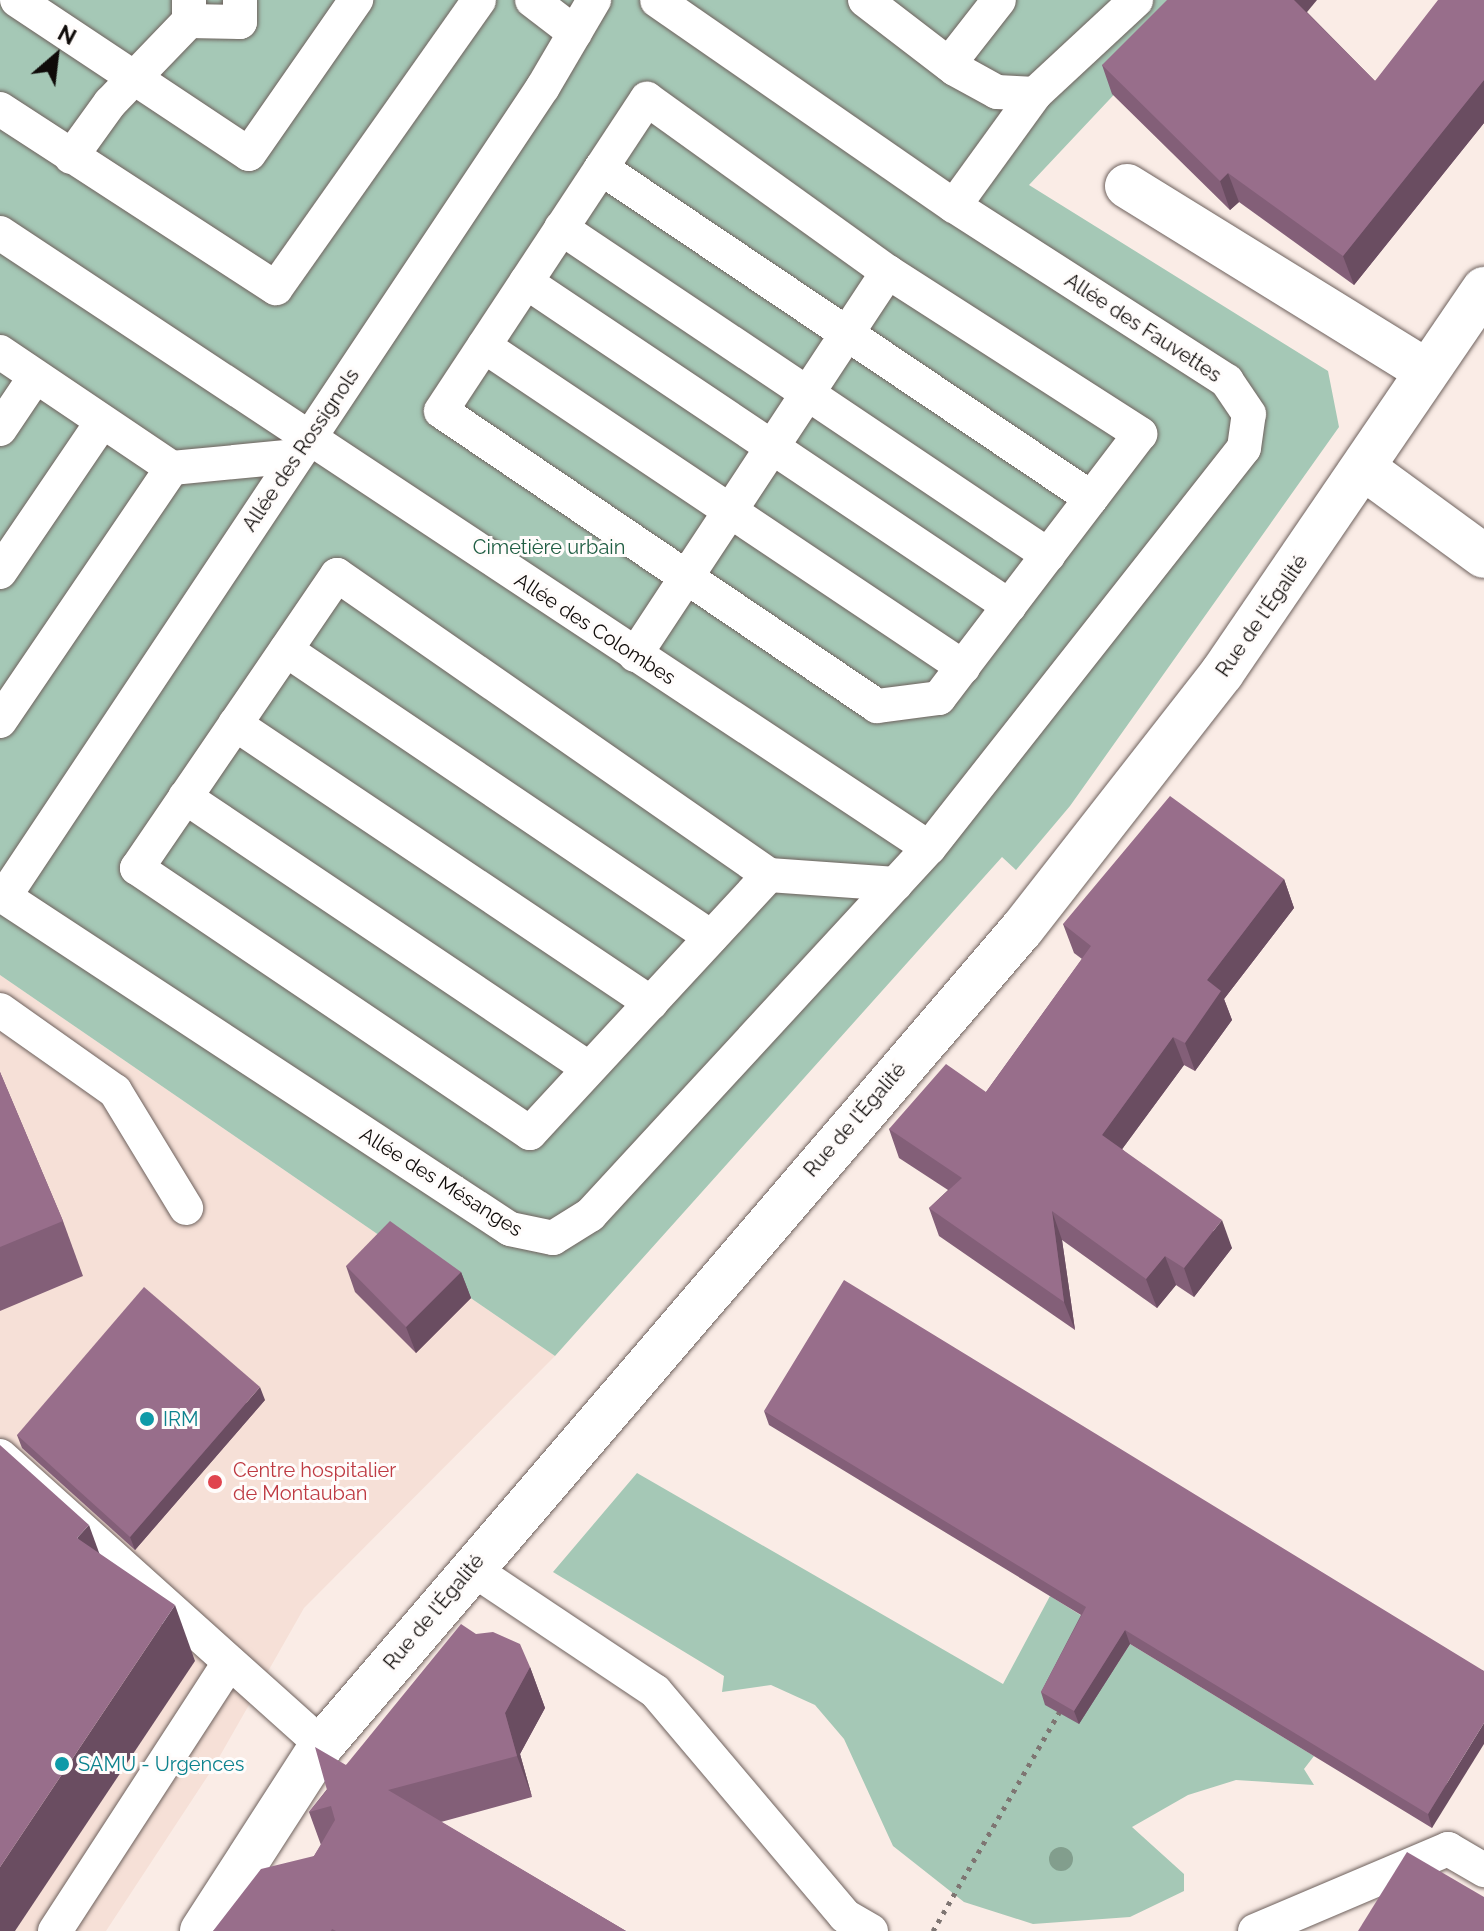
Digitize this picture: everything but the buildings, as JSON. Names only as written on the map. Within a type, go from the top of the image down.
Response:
[{"type":"street","points":[[1127,186],[1427,371]]},
{"type":"street","name":"Rue de l'Égalité","points":[[202,1931],[322,1745],[1022,929],[1222,673],[1365,469],[1484,289]]},
{"type":"street","points":[[1365,469],[1484,556]]},
{"type":"lane","points":[[17,0],[249,154],[356,0]]},
{"type":"lane","points":[[71,157],[110,103],[138,80],[189,10],[240,22],[240,0]]},
{"type":"lane","points":[[0,109],[276,288],[479,0]]},
{"type":"lane","points":[[532,0],[575,33]]},
{"type":"lane","name":"Allée des Rossignols","points":[[2,896],[302,448],[594,0]]},
{"type":"lane","name":"Allée des Fauvettes","points":[[657,0],[954,206],[1227,381],[1249,414],[1249,431],[1244,448],[929,848]]},
{"type":"lane","points":[[865,0],[949,64],[997,92],[1035,94]]},
{"type":"lane","points":[[949,64],[999,0]]},
{"type":"lane","points":[[954,206],[1035,94],[1136,0]]},
{"type":"lane","points":[[647,99],[888,272],[1140,434],[939,698],[877,706],[441,411],[561,228],[647,99]]},
{"type":"lane","points":[[601,168],[1091,498]]},
{"type":"lane","points":[[561,228],[1048,555]]},
{"type":"lane","name":"Allée des Colombes","points":[[0,233],[302,448],[635,655],[929,848]]},
{"type":"lane","points":[[635,655],[888,272]]},
{"type":"lane","points":[[526,282],[1009,606]]},
{"type":"lane","points":[[484,346],[963,667]]},
{"type":"lane","points":[[0,352],[172,468],[302,448]]},
{"type":"lane","points":[[0,429],[35,377]]},
{"type":"lane","points":[[0,572],[102,422]]},
{"type":"lane","points":[[0,721],[172,468]]},
{"type":"lane","points":[[769,875],[530,1133],[137,868],[337,575],[769,875],[896,884]]},
{"type":"lane","points":[[286,650],[711,937]]},
{"type":"lane","points":[[235,724],[651,1003]]},
{"type":"lane","points":[[185,797],[589,1068]]},
{"type":"lane","name":"Allée des Mésanges","points":[[2,896],[510,1229],[553,1238],[590,1215],[929,848]]},
{"type":"lane","points":[[0,1010],[115,1091],[186,1208]]},
{"type":"lane","points":[[0,1456],[322,1745]]},
{"type":"lane","points":[[471,1568],[655,1691],[845,1916],[871,1931]]},
{"type":"lane","points":[[55,1931],[229,1663]]},
{"type":"lane","points":[[1255,1931],[1448,1849],[1484,1870]]},
{"type":"path","points":[[933,1931],[1069,1697]]},
{"type":"shaded area","name":"Centre hospitalier de Montauban","points":[[0,975],[555,1356],[304,1608],[213,1768],[106,1931],[0,1931]]},
{"type":"green space","name":"Cimetière urbain","points":[[0,0],[1203,0],[1029,185],[1328,371],[1339,427],[1070,806],[1016,870],[1002,857],[555,1356],[0,975]]},
{"type":"green space","points":[[637,1473],[1003,1684],[1050,1596],[1090,1621],[1114,1669],[1130,1644],[1314,1756],[1304,1769],[1314,1785],[1236,1780],[1188,1795],[1132,1827],[1184,1874],[1184,1891],[1130,1917],[1033,1924],[964,1902],[893,1846],[844,1739],[815,1705],[771,1685],[722,1692],[724,1676],[553,1572]]},
{"type":"place","name":"IRM","points":[[147,1419]]},
{"type":"place","name":"Centre hospitalier de Montauban","points":[[215,1482]]},
{"type":"place","name":"SAMU - Urgences","points":[[62,1764]]}]
